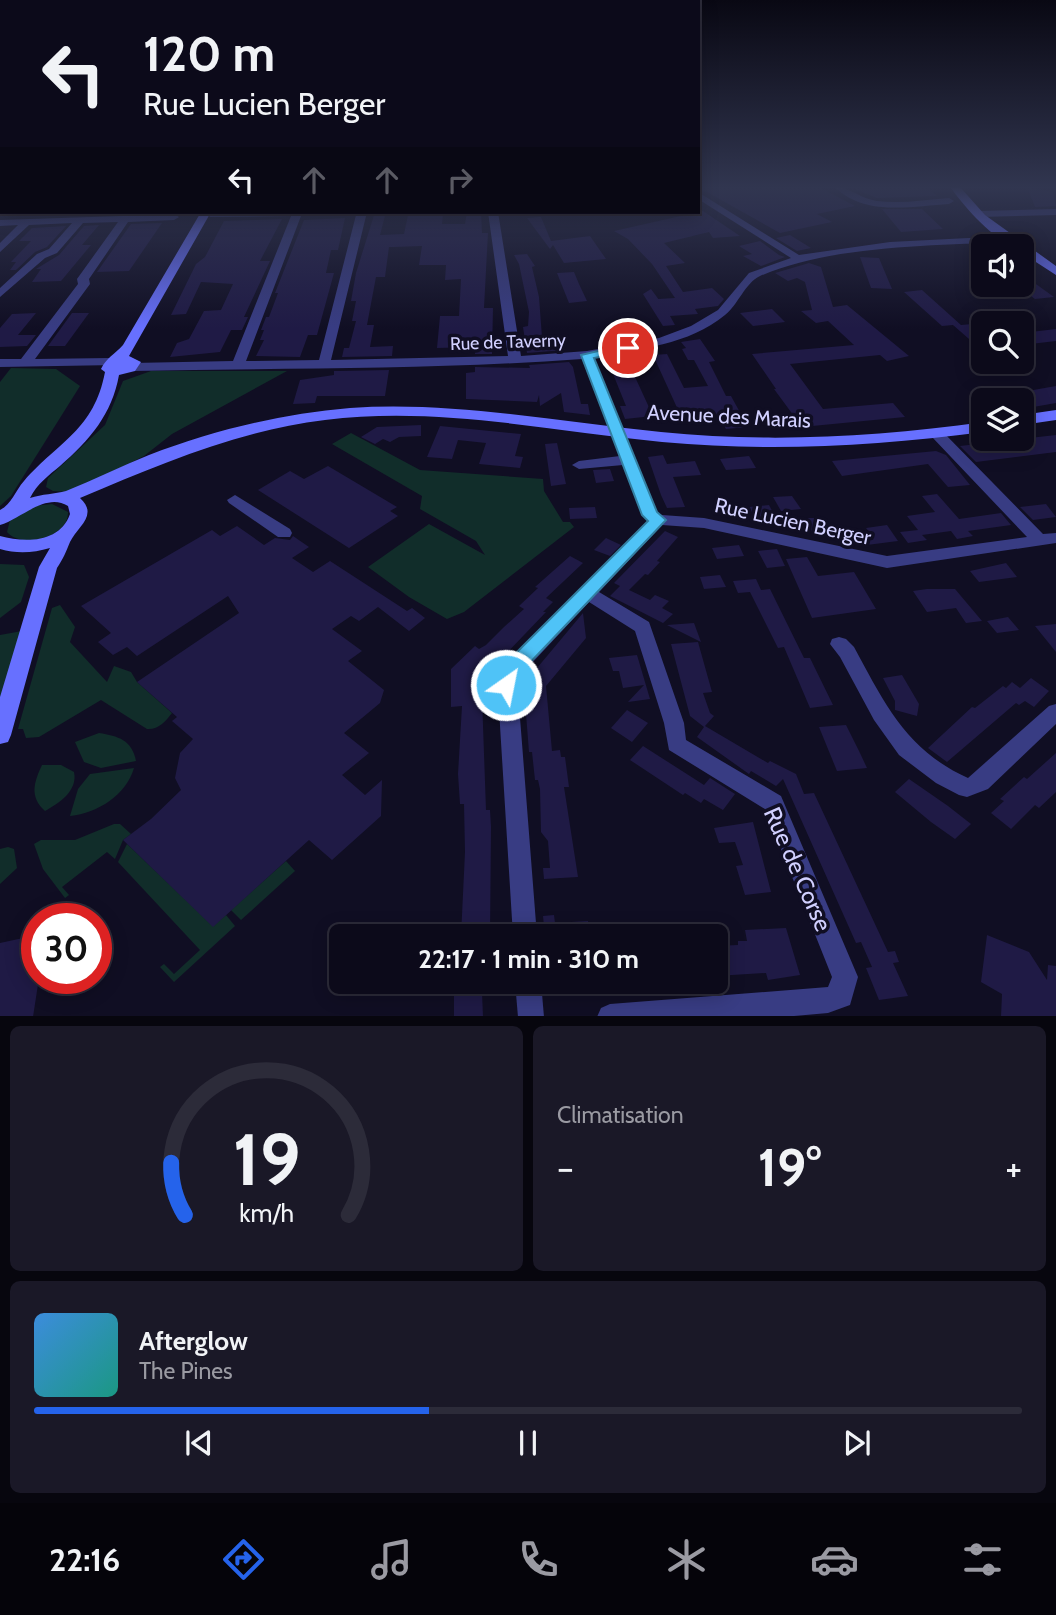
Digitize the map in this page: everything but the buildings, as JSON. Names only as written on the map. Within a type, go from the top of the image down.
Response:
[{"type":"main road","points":[[0,519],[16,507],[31,483],[92,428],[123,365],[198,234]]},
{"type":"main road","points":[[1034,256],[1056,271]]},
{"type":"main road","name":"Avenue des Marais","points":[[63,502],[169,453],[232,433],[341,414],[434,410],[618,432],[772,443],[884,441],[971,429]]},
{"type":"main road","points":[[1034,419],[1056,415]]},
{"type":"main road","points":[[0,553],[63,535],[76,522],[63,502],[38,479]]},
{"type":"main road","points":[[16,507],[63,502]]},
{"type":"main road","points":[[0,735],[48,567],[58,553],[63,535]]},
{"type":"main road","points":[[0,542],[25,547],[48,567]]},
{"type":"street","points":[[0,249],[14,234]]},
{"type":"street","points":[[0,294],[41,256],[53,251],[68,234]]},
{"type":"street","points":[[25,363],[84,284],[83,279],[114,234]]},
{"type":"street","points":[[238,365],[289,234]]},
{"type":"street","points":[[324,364],[356,234]]},
{"type":"street","points":[[496,234],[514,360]]},
{"type":"street","points":[[760,234],[799,259]]},
{"type":"street","name":"Rue de Taverny","points":[[0,363],[324,364],[514,360],[587,355],[662,341],[695,329],[722,312],[750,282],[799,259],[902,244],[971,241]]},
{"type":"street","points":[[0,281],[13,282]]},
{"type":"street","points":[[524,924],[507,677],[658,520],[650,515],[587,355]]},
{"type":"street","points":[[937,434],[1048,539]]},
{"type":"street","points":[[579,465],[628,460]]},
{"type":"street","points":[[235,500],[285,533]]},
{"type":"street","name":"Rue Lucien Berger","points":[[658,520],[704,523],[887,562],[1048,539]]},
{"type":"street","name":"Rue de Corse","points":[[587,593],[643,627],[674,723],[676,744],[773,803],[845,977],[841,996],[828,1000],[623,1016]]},
{"type":"street","points":[[839,644],[847,652],[895,739],[940,775],[967,788],[980,783],[1056,712]]},
{"type":"street","points":[[529,994],[531,1016]]},
{"type":"green space","points":[[11,368],[56,369],[80,386],[11,496],[0,506],[0,382]]},
{"type":"green space","points":[[151,371],[287,371],[172,434],[144,456],[84,486],[70,492],[53,491],[46,487],[48,478],[105,425],[123,381]]},
{"type":"green space","points":[[351,433],[420,470],[543,479],[544,491],[563,522],[570,522],[574,527],[464,612],[447,619],[409,597],[368,567],[429,524],[485,555],[476,541],[420,509],[422,496],[332,444]]},
{"type":"green space","points":[[52,504],[68,512],[66,521],[53,534],[44,538],[23,540],[7,532],[10,520],[33,506]]},
{"type":"green space","points":[[0,564],[24,565],[29,577],[21,602],[0,618]]},
{"type":"green space","points":[[60,605],[75,627],[70,642],[107,682],[114,666],[131,672],[137,682],[172,713],[164,722],[155,728],[147,729],[101,700],[39,737],[26,738],[23,729],[18,729],[52,608]]},
{"type":"green space","points":[[22,631],[0,701],[0,635]]},
{"type":"green space","points":[[99,733],[123,740],[131,748],[136,761],[101,768],[84,762],[75,742]]},
{"type":"green space","points":[[42,765],[61,765],[74,772],[70,791],[45,811],[37,800],[34,789]]},
{"type":"green space","points":[[134,768],[125,786],[110,801],[91,811],[70,816],[78,789],[90,774]]},
{"type":"green space","points":[[120,824],[131,834],[123,840],[115,859],[107,852],[62,887],[69,895],[65,898],[43,869],[34,844],[41,840],[75,840]]},
{"type":"green space","points":[[127,844],[213,926],[226,915],[235,926],[174,982],[160,967],[164,964],[174,974],[200,950],[118,862]]},
{"type":"green space","points":[[0,849],[14,849],[17,868],[0,884]]},
{"type":"green space","points":[[286,861],[295,871],[241,920],[231,910]]},
{"type":"route","points":[[506,685],[512,669],[658,520],[650,515],[587,355],[628,348]]}]
